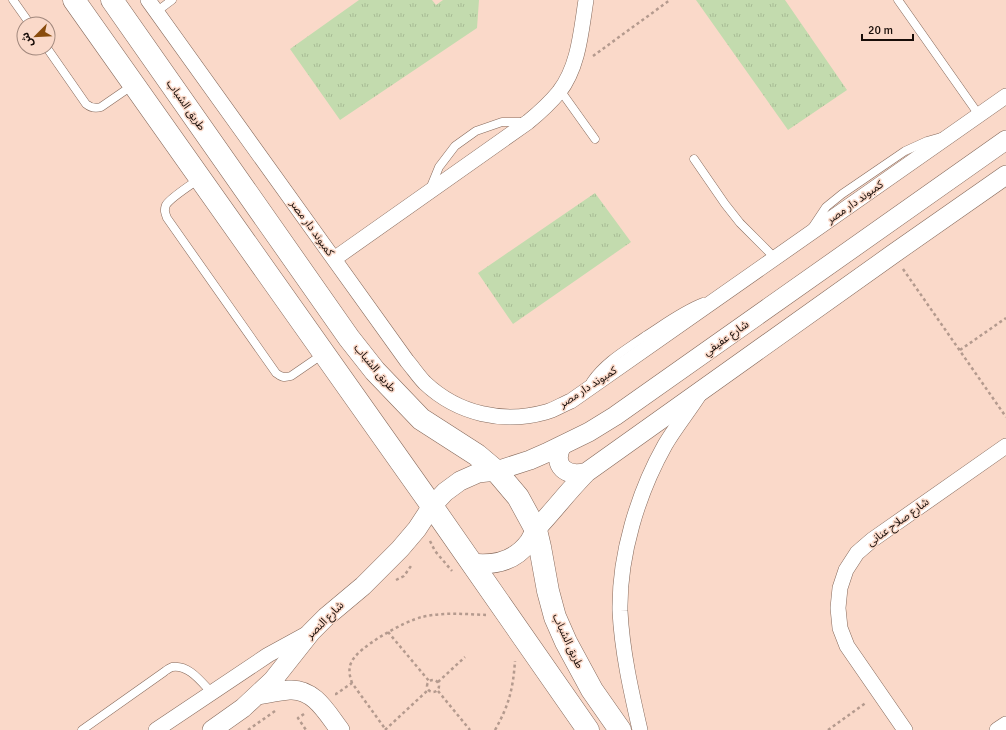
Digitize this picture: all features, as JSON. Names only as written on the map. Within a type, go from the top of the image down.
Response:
[{"type":"main road","points":[[74,0],[432,506],[464,569],[588,730]]},
{"type":"main road","name":"طريق الشباب","points":[[112,0],[345,331],[375,371],[421,419],[477,455],[496,471],[518,497],[536,530],[548,591],[566,642],[592,690],[620,730]]},
{"type":"street","points":[[334,259],[528,122],[545,108],[560,90],[571,71],[578,50],[586,0]]},
{"type":"street","name":"كمبوند دار مصر","points":[[152,6],[407,361],[425,382],[445,399],[469,410],[495,417],[521,417],[547,412],[571,401],[1006,96]]},
{"type":"street","name":"شارع عفيفي","points":[[432,506],[445,492],[460,480],[478,473],[496,471],[530,460],[589,432],[644,396],[1006,140]]},
{"type":"street","points":[[464,569],[484,564],[497,563],[510,558],[520,551],[529,542],[536,530],[569,491],[587,472],[1006,175]]},
{"type":"street","points":[[942,186],[958,208]]},
{"type":"street","points":[[640,730],[624,650],[620,610],[623,567],[632,525],[646,485],[665,445],[702,390]]},
{"type":"street","points":[[562,445],[558,457],[562,468],[566,472],[578,475],[587,472]]},
{"type":"street","name":"شارع صلاح عنانى","points":[[905,730],[847,646],[840,628],[838,608],[840,588],[846,570],[857,554],[872,540],[1006,446]]},
{"type":"street","name":"شارع النصر","points":[[212,730],[243,708],[258,695],[286,665],[311,632],[331,612],[382,568],[400,549],[417,529],[432,506]]},
{"type":"street","points":[[156,730],[268,654],[311,632]]},
{"type":"street","points":[[258,695],[290,690],[303,692],[315,698],[340,730]]},
{"type":"street","points":[[997,730],[1006,724]]},
{"type":"lane","points":[[13,0],[24,16]]},
{"type":"lane","points":[[152,6],[172,0]]},
{"type":"lane","points":[[898,0],[979,115]]},
{"type":"lane","points":[[53,56],[90,108],[96,109],[101,107],[134,84]]},
{"type":"lane","points":[[560,90],[596,139]]},
{"type":"lane","points":[[429,192],[439,167],[455,146],[476,131],[502,122],[528,122]]},
{"type":"lane","points":[[694,159],[740,223],[775,258]]},
{"type":"lane","points":[[200,178],[170,201],[166,206],[165,212],[276,373],[280,377],[286,378],[291,376],[324,353]]},
{"type":"lane","points":[[82,730],[172,667],[182,667],[191,672],[212,693]]},
{"type":"path","points":[[571,71],[670,0]]},
{"type":"path","points":[[893,254],[1006,417]]},
{"type":"path","points":[[960,350],[1006,318]]},
{"type":"path","points":[[425,543],[429,538],[434,551],[444,564],[464,569]]},
{"type":"path","points":[[394,581],[404,576],[415,560]]},
{"type":"path","points":[[428,690],[386,730],[352,683],[349,674],[350,663],[356,654],[403,623],[422,617],[450,613],[488,615],[484,609]]},
{"type":"path","points":[[388,632],[429,681]]},
{"type":"path","points":[[496,730],[505,713],[514,686],[516,656],[520,663]]},
{"type":"path","points":[[438,682],[465,657]]},
{"type":"path","points":[[429,681],[432,680],[438,682]]},
{"type":"path","points":[[428,690],[427,684],[429,681]]},
{"type":"path","points":[[438,682],[440,688],[438,691]]},
{"type":"path","points":[[332,692],[336,694],[352,683]]},
{"type":"path","points":[[428,690],[434,693],[438,691]]},
{"type":"path","points":[[438,691],[470,730]]},
{"type":"path","points":[[828,730],[879,693]]},
{"type":"path","points":[[248,730],[278,709]]},
{"type":"path","points":[[304,714],[298,718],[306,730]]},
{"type":"green space","points":[[359,0],[432,0],[436,5],[443,0],[479,0],[477,28],[340,120],[290,49]]},
{"type":"green space","points":[[696,0],[785,0],[847,90],[788,130]]},
{"type":"green space","points":[[595,193],[631,242],[513,324],[478,273]]}]
